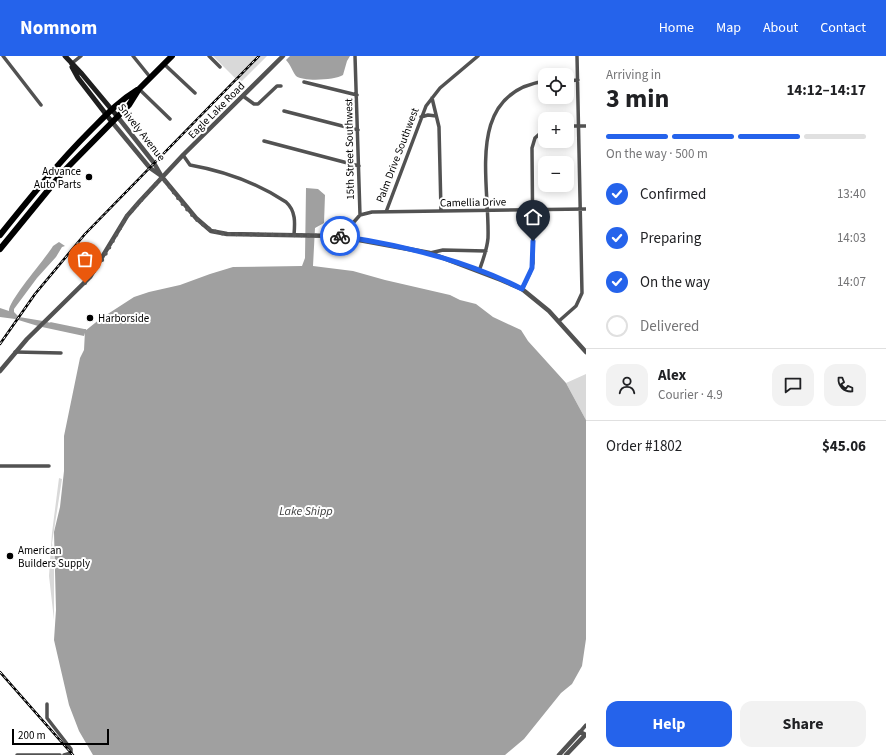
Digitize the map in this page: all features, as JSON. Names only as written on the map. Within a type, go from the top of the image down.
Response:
[{"type":"highway","points":[[0,249],[54,184],[129,105],[139,89],[150,77],[172,56]]},
{"type":"highway","points":[[0,235],[57,166],[111,110],[123,99],[139,89]]},
{"type":"main road","name":"Snively Avenue","points":[[64,56],[82,74],[117,116]]},
{"type":"main road","name":"Snively Avenue","points":[[71,64],[78,78],[112,122]]},
{"type":"street","points":[[2,56],[41,105]]},
{"type":"street","points":[[71,64],[81,56]]},
{"type":"street","points":[[133,56],[150,77]]},
{"type":"street","points":[[209,56],[220,67]]},
{"type":"street","name":"Eagle Lake Road","points":[[0,371],[14,352],[34,331],[90,278],[127,216],[162,177],[283,56]]},
{"type":"street","name":"15th Street Southwest","points":[[348,237],[353,223],[360,215],[355,56]]},
{"type":"street","name":"Palm Drive Southwest","points":[[386,212],[421,117],[432,97],[478,56]]},
{"type":"street","points":[[559,321],[576,306],[582,293],[577,56]]},
{"type":"street","points":[[164,64],[195,93]]},
{"type":"street","points":[[304,82],[357,95]]},
{"type":"street","points":[[479,271],[486,251],[488,239],[486,144],[492,121],[501,106],[512,95],[528,86],[538,83]]},
{"type":"street","points":[[243,96],[254,104],[258,104],[273,89],[277,86],[281,86]]},
{"type":"street","points":[[139,89],[170,119]]},
{"type":"street","points":[[432,97],[440,127],[441,211]]},
{"type":"street","points":[[284,111],[358,130]]},
{"type":"street","points":[[421,117],[428,115],[436,116]]},
{"type":"street","name":"Snively Avenue","points":[[117,116],[154,163],[162,177]]},
{"type":"street","name":"Snively Avenue","points":[[112,122],[150,168],[162,177]]},
{"type":"street","points":[[574,126],[586,126]]},
{"type":"street","points":[[522,289],[533,263],[532,148],[535,138],[538,135]]},
{"type":"street","points":[[264,142],[359,166]]},
{"type":"street","points":[[183,155],[190,165],[210,168],[248,182],[286,202],[291,207],[294,214],[296,235]]},
{"type":"street","points":[[162,177],[196,218],[211,231],[226,234],[319,235],[348,237],[430,253],[479,271],[522,289],[544,306],[586,352]]},
{"type":"street","name":"Camellia Drive","points":[[360,215],[386,212],[586,209]]},
{"type":"street","points":[[430,253],[443,250],[486,251]]},
{"type":"street","points":[[14,352],[61,353]]},
{"type":"street","points":[[0,466],[48,466]]},
{"type":"street","points":[[47,704],[47,718],[71,749],[71,753],[64,755]]},
{"type":"street","points":[[566,755],[584,734],[586,725]]},
{"type":"street","points":[[559,755],[584,734]]},
{"type":"street","points":[[17,755],[60,755]]},
{"type":"shaded area","points":[[213,56],[267,56],[240,83]]},
{"type":"shaded area","points":[[586,374],[586,420],[566,383]]},
{"type":"shaded area","points":[[59,478],[62,479],[52,543],[54,560],[54,620],[49,576],[52,533]]},
{"type":"water","points":[[290,56],[350,56],[343,75],[333,78],[312,80],[296,76],[286,60]]},
{"type":"water","name":"Lake Shipp","points":[[306,188],[318,189],[325,195],[324,223],[315,228],[313,266],[353,271],[450,295],[460,300],[476,304],[493,317],[521,330],[528,341],[566,383],[586,420],[586,639],[582,666],[572,684],[561,693],[524,739],[505,755],[93,755],[79,731],[69,705],[54,640],[56,610],[54,532],[60,507],[64,471],[64,436],[80,358],[84,350],[85,331],[100,319],[134,297],[149,292],[180,285],[233,267],[302,266],[305,258]]},
{"type":"water","points":[[59,242],[65,246],[62,247],[56,257],[37,278],[14,309],[14,312],[19,317],[43,321],[38,326],[15,319],[0,317],[0,308],[9,311],[14,298],[53,246]]},
{"type":"water","points":[[47,322],[73,329],[86,329],[84,336],[42,327]]},
{"type":"waterway","points":[[51,324],[85,331]]},
{"type":"railway","points":[[0,344],[35,294],[85,234],[259,56]]},
{"type":"railway","points":[[0,672],[73,755]]},
{"type":"way so far","points":[[85,283],[101,262],[127,216],[162,177],[196,218],[211,231],[221,234],[340,236]]},
{"type":"place","name":"Advance Auto Parts","points":[[89,177]]},
{"type":"place","name":"Harborside","points":[[90,318]]},
{"type":"place","name":"American Builders Supply","points":[[10,556]]},
{"type":"route","points":[[340,236],[430,253],[522,289],[532,268],[533,241]]}]
